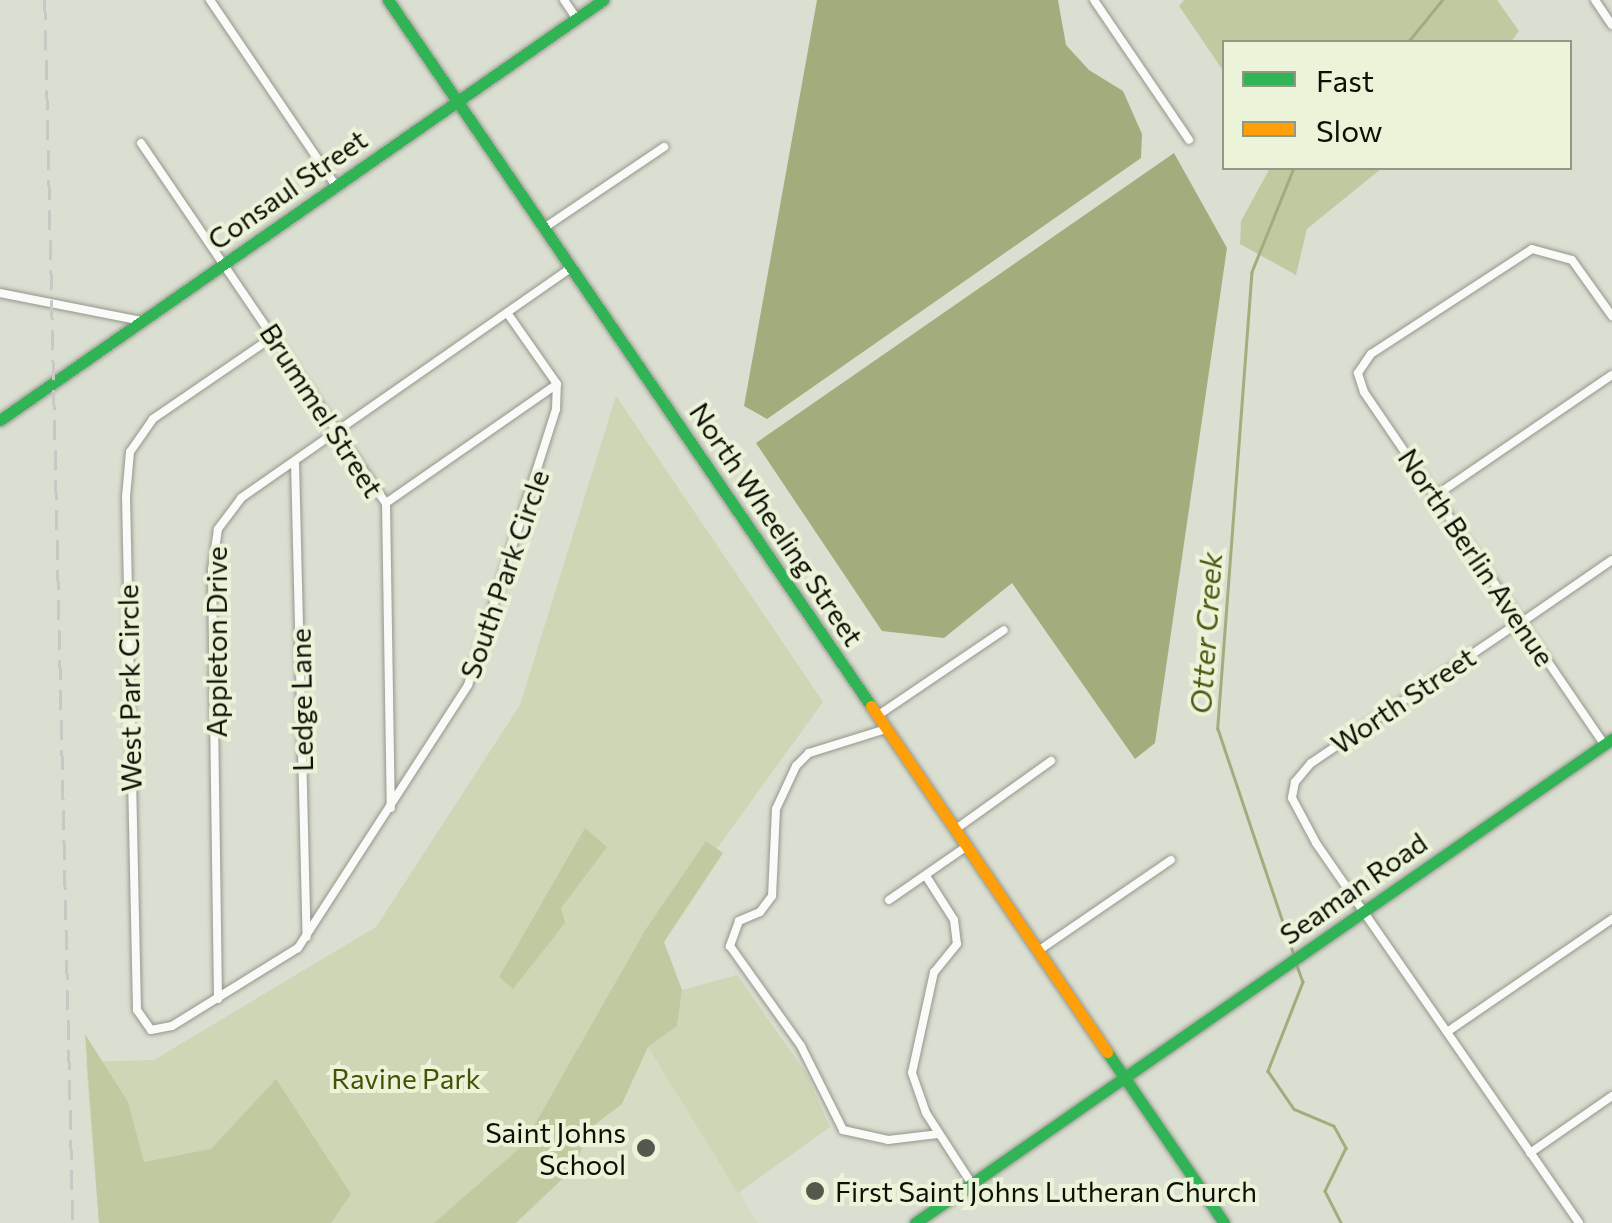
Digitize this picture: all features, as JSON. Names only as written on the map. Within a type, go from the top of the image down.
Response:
[{"type":"street","points":[[210,0],[336,186]]},
{"type":"street","name":"North Wheeling Street","points":[[388,0],[1224,1223]]},
{"type":"street","points":[[564,0],[576,18]]},
{"type":"street","name":"Consaul Street","points":[[0,420],[603,0]]},
{"type":"street","points":[[1094,0],[1188,140]]},
{"type":"street","points":[[1594,0],[1612,26]]},
{"type":"street","name":"Brummel Street","points":[[141,143],[340,429],[386,503],[391,808]]},
{"type":"street","points":[[544,228],[664,147]]},
{"type":"street","name":"North Berlin Avenue","points":[[1609,744],[1362,388],[1360,366],[1515,256],[1552,249],[1572,260],[1612,316]]},
{"type":"street","name":"Appleton Drive","points":[[218,1000],[214,539],[241,498],[572,268]]},
{"type":"street","points":[[0,293],[142,321]]},
{"type":"street","points":[[386,503],[557,384],[508,314]]},
{"type":"street","name":"West Park Circle","points":[[218,1000],[161,1030],[143,1026],[137,1010],[126,497],[130,452],[153,419],[274,336]]},
{"type":"street","points":[[1435,496],[1612,374]]},
{"type":"street","name":"South Park Circle","points":[[218,1000],[307,938],[468,685],[551,433],[557,384]]},
{"type":"street","name":"Ledge Lane","points":[[295,462],[307,938]]},
{"type":"street","name":"Worth Street","points":[[1364,911],[1296,812],[1293,788],[1311,763],[1612,560]]},
{"type":"street","points":[[878,716],[1004,630]]},
{"type":"street","points":[[886,729],[810,753],[796,766],[776,809],[772,896],[760,912],[739,922],[730,946],[802,1046],[843,1130],[888,1140],[938,1134]]},
{"type":"street","name":"Seaman Road","points":[[915,1223],[1609,744]]},
{"type":"street","points":[[956,829],[1050,761]]},
{"type":"street","points":[[889,900],[967,846]]},
{"type":"street","points":[[1038,951],[1171,860]]},
{"type":"street","points":[[926,876],[957,930],[957,944],[934,972],[912,1072],[938,1134],[972,1184]]},
{"type":"street","points":[[1364,911],[1579,1223]]},
{"type":"street","points":[[1447,1032],[1612,918]]},
{"type":"street","points":[[1530,1153],[1612,1096]]},
{"type":"shaded area","points":[[817,0],[1058,0],[1066,45],[1089,70],[1123,91],[1142,134],[1141,158],[767,419],[744,406]]},
{"type":"shaded area","points":[[1184,0],[1497,0],[1519,31],[1512,40],[1222,40],[1222,69],[1179,6]]},
{"type":"shaded area","points":[[1174,153],[1227,248],[1155,743],[1135,759],[1012,583],[944,638],[882,631],[756,443]]},
{"type":"shaded area","points":[[1269,170],[1380,170],[1307,229],[1296,275],[1240,244],[1241,221]]},
{"type":"shaded area","points":[[585,828],[607,847],[561,908],[565,923],[513,989],[499,977]]},
{"type":"shaded area","points":[[706,841],[723,853],[664,942],[682,990],[677,1026],[648,1047],[622,1104],[589,1129],[575,1167],[516,1223],[434,1223],[523,1145],[646,929]]},
{"type":"shaded area","points":[[85,1034],[128,1102],[144,1162],[211,1149],[276,1079],[351,1194],[331,1223],[99,1223]]},
{"type":"shaded area","name":"Saint Johns School","points":[[648,1047],[758,1223],[516,1223],[514,1219],[575,1167],[589,1129],[622,1104]]},
{"type":"green space","name":"Ravine Park","points":[[616,396],[823,702],[665,920],[486,1223],[99,1223],[86,1062],[154,1060],[376,927],[520,705]]},
{"type":"green space","points":[[737,975],[806,1073],[830,1127],[738,1193],[648,1047],[677,1026],[682,990]]},
{"type":"waterway","name":"Otter Creek","points":[[1410,40],[1442,0]]},
{"type":"waterway","name":"Otter Creek","points":[[1293,170],[1252,272],[1218,729],[1294,955]]},
{"type":"waterway","name":"Otter Creek","points":[[1296,963],[1303,982],[1268,1071],[1294,1109],[1334,1126],[1346,1148],[1325,1191],[1341,1223]]},
{"type":"railway","points":[[45,0],[73,1223]]},
{"type":"traffic: fast","points":[[388,0],[871,706]]},
{"type":"traffic: fast","points":[[0,420],[603,0]]},
{"type":"traffic: fast","points":[[915,1223],[1612,739]]},
{"type":"traffic: fast","points":[[1107,1052],[1224,1223]]},
{"type":"traffic: slow","points":[[871,706],[1107,1052]]},
{"type":"place","name":"Saint Johns School","points":[[646,1148]]},
{"type":"place","name":"First Saint Johns Lutheran Church","points":[[815,1191]]}]
